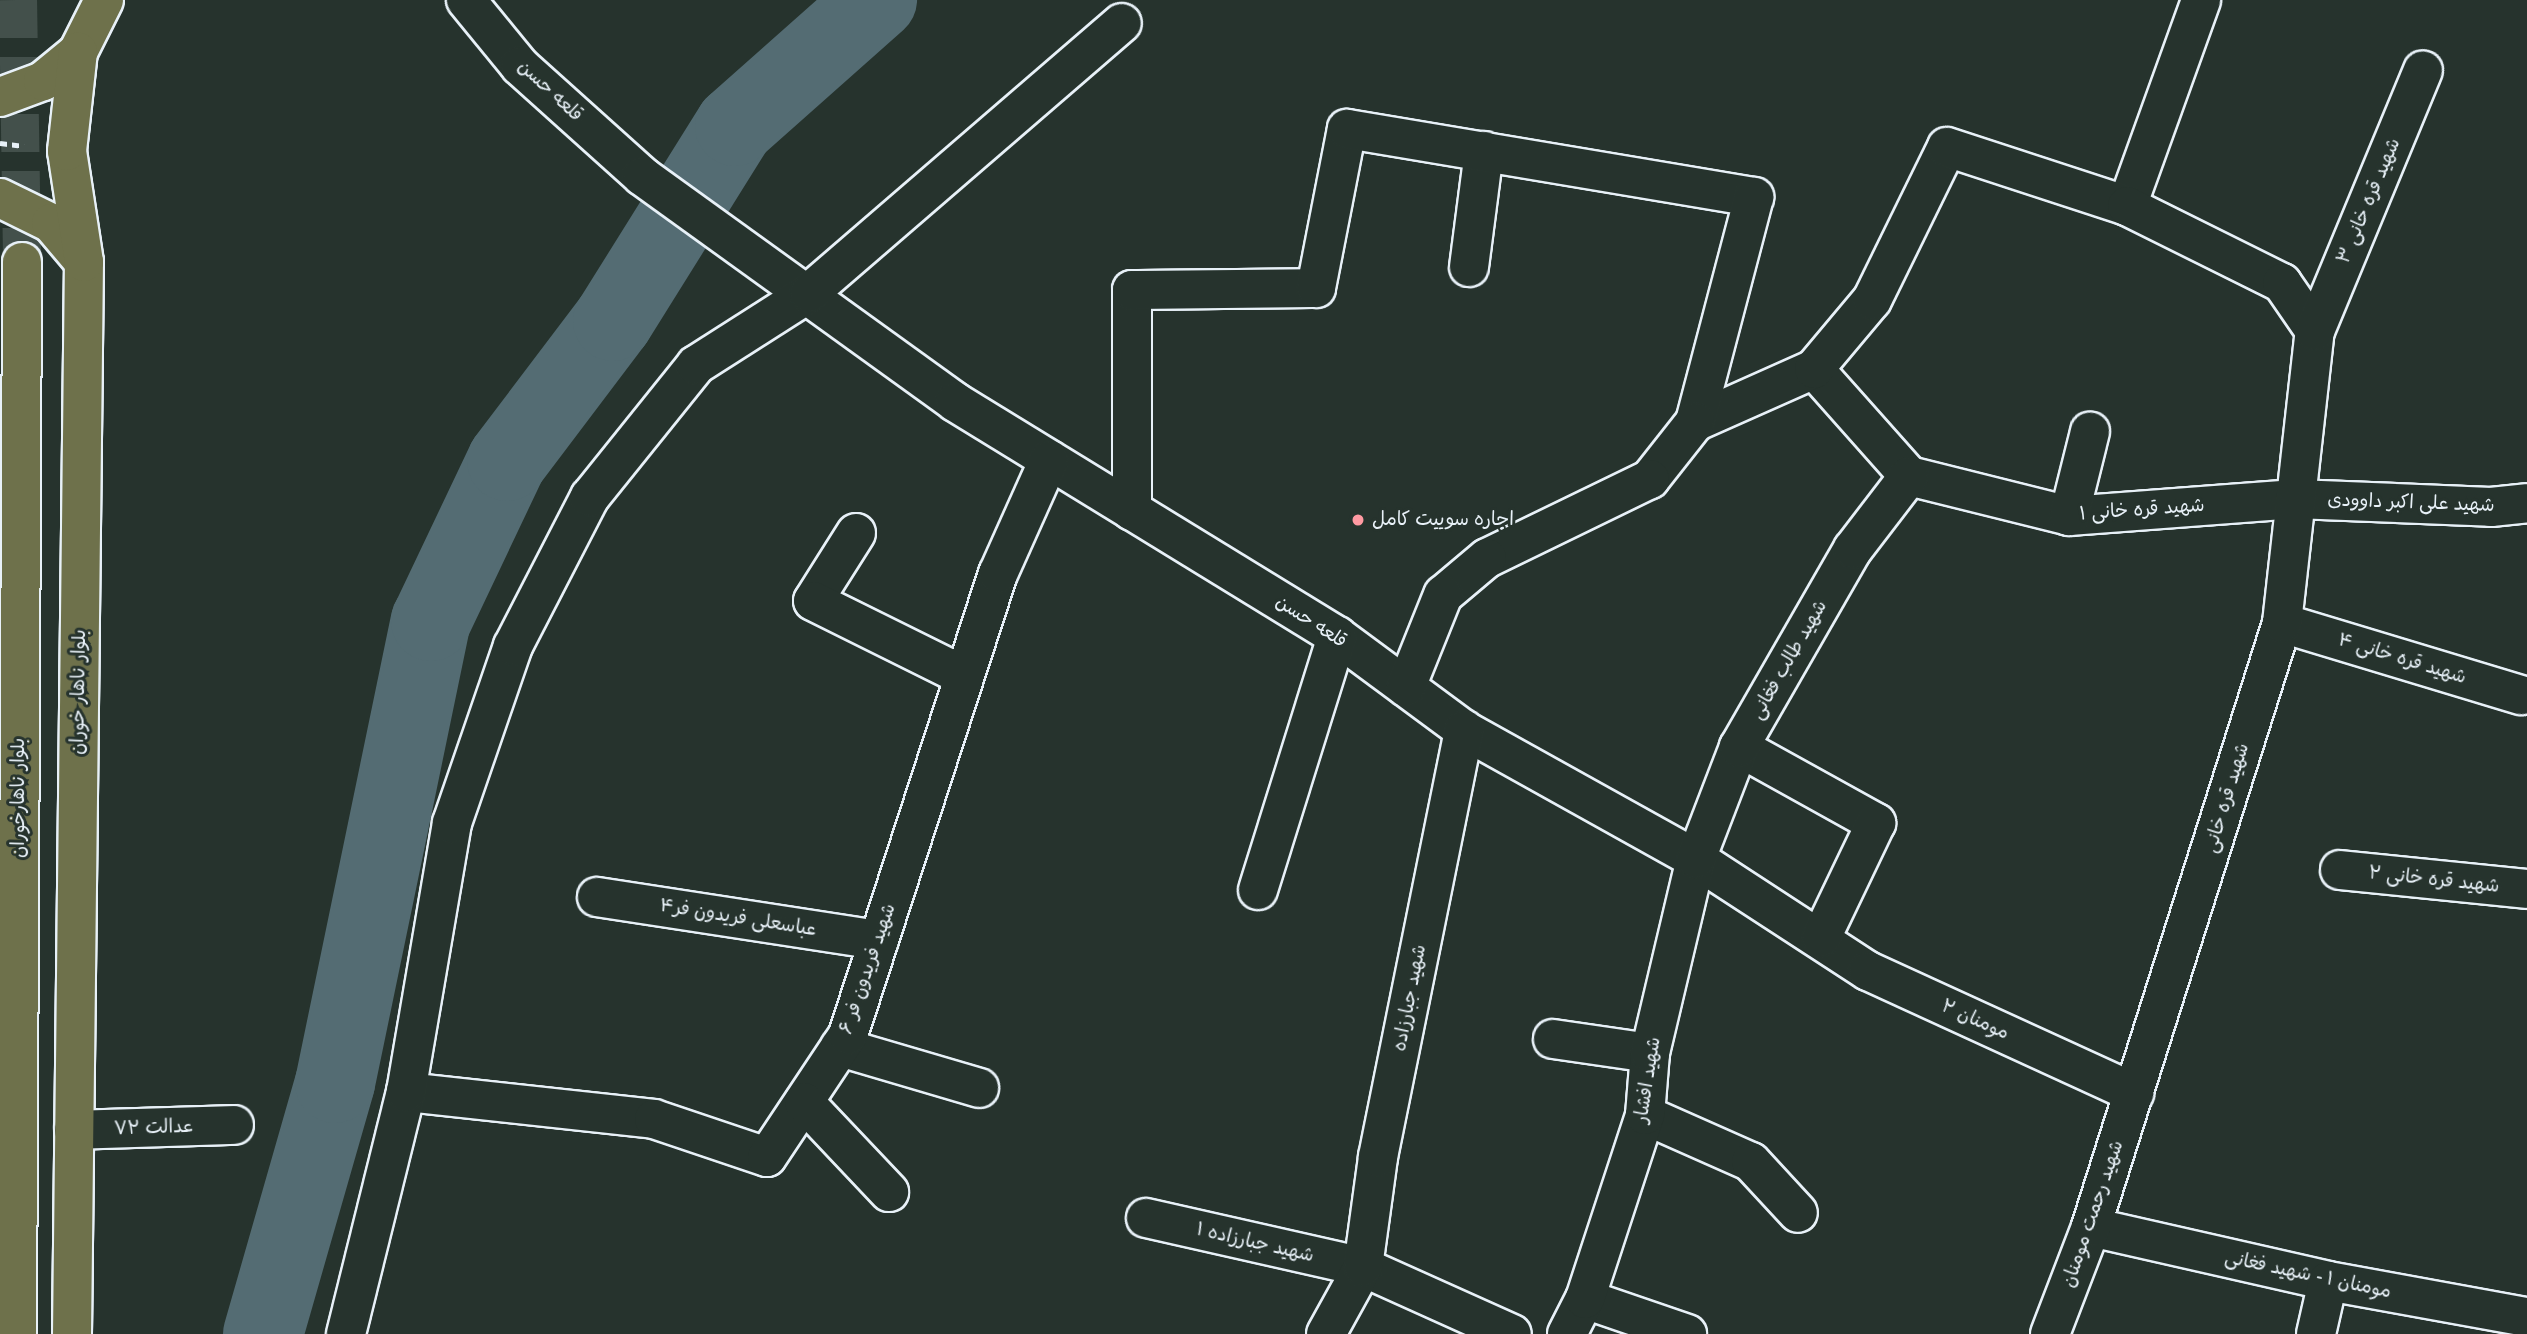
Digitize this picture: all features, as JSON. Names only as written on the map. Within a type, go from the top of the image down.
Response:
[{"type":"main road","points":[[0,97],[43,81],[78,52],[104,0]]},
{"type":"main road","name":"بلوار ناهار خوران","points":[[72,1334],[84,262],[67,151],[78,52]]},
{"type":"main road","points":[[0,198],[51,223],[84,262]]},
{"type":"main road","name":"بلوار ناهارخوران","points":[[17,1334],[22,262]]},
{"type":"street","name":"قلعه حسن","points":[[466,0],[520,66],[642,176],[809,293],[955,402],[1337,636],[1464,730],[1696,859],[1821,938]]},
{"type":"street","points":[[2127,205],[2201,0]]},
{"type":"street","points":[[346,1334],[406,1092],[452,823],[513,646],[590,497],[696,365],[809,293],[1122,23]]},
{"type":"street","name":"شهید قره خانی ۳","points":[[2295,499],[2315,331],[2423,71]]},
{"type":"street","points":[[1132,511],[1132,290],[1316,288],[1347,129],[1754,197],[1695,422],[1650,479],[1486,558],[1443,595],[1406,687]]},
{"type":"street","points":[[1695,422],[1814,369],[1872,300],[1947,148],[2127,205],[2282,283],[2315,331]]},
{"type":"street","points":[[1469,267],[1484,151]]},
{"type":"street","points":[[1814,369],[1909,475]]},
{"type":"street","points":[[2069,516],[2090,432]]},
{"type":"street","name":"شهید فریدون فر ۶","points":[[406,1092],[654,1119],[767,1157],[840,1047],[879,940],[998,574],[1049,460]]},
{"type":"street","name":"۱ شهید قره خانی","points":[[1909,475],[2069,516],[2295,499]]},
{"type":"street","name":"شهید طالب فغانی","points":[[1696,859],[1739,747],[1853,549],[1909,475]]},
{"type":"street","name":"شهید علی اکبر داوودی","points":[[2295,499],[2491,507],[2527,503]]},
{"type":"street","name":"شهید قره خانی","points":[[2134,1093],[2282,623],[2295,499]]},
{"type":"street","points":[[856,533],[813,601],[964,676]]},
{"type":"street","name":"۴ شهید قره خانی","points":[[2282,623],[2521,695]]},
{"type":"street","points":[[1258,890],[1337,636]]},
{"type":"street","name":"شهید جبارزاده","points":[[1363,1267],[1378,1157],[1464,730]]},
{"type":"street","points":[[1739,747],[1876,823],[1821,938]]},
{"type":"street","name":"شهید افشار","points":[[1567,1334],[1585,1299],[1645,1115],[1650,1053],[1696,859]]},
{"type":"street","name":"۲ شهید قره خانی","points":[[2340,870],[2527,889]]},
{"type":"street","name":"عباسعلی فریدون فر۴","points":[[597,897],[879,940]]},
{"type":"street","name":"۲ مومنان","points":[[1821,938],[1868,971],[2134,1093]]},
{"type":"street","points":[[1553,1039],[1650,1053]]},
{"type":"street","points":[[840,1047],[979,1088]]},
{"type":"street","name":"شهید رحمت مومنان","points":[[2050,1334],[2091,1227],[2134,1093]]},
{"type":"street","points":[[804,1102],[889,1192]]},
{"type":"street","points":[[1645,1115],[1751,1162],[1798,1213]]},
{"type":"street","name":"۷۲ عدالت","points":[[74,1130],[234,1125]]},
{"type":"street","name":"۱ شهید جبارزاده","points":[[1146,1218],[1363,1267],[1512,1334]]},
{"type":"street","name":"مومنان ۱ - شهید فغانی","points":[[2091,1227],[2328,1281],[2527,1317]]},
{"type":"street","points":[[1326,1334],[1363,1267]]},
{"type":"street","points":[[2316,1334],[2328,1281]]},
{"type":"street","points":[[1585,1299],[1686,1334]]},
{"type":"waterway","points":[[263,1334],[335,1083],[431,621],[507,461],[613,321],[735,126],[877,0]]},
{"type":"tunnel","points":[[18,0],[22,262]]},
{"type":"place","name":"اجاره سوییت کامل","points":[[1358,520]]}]
